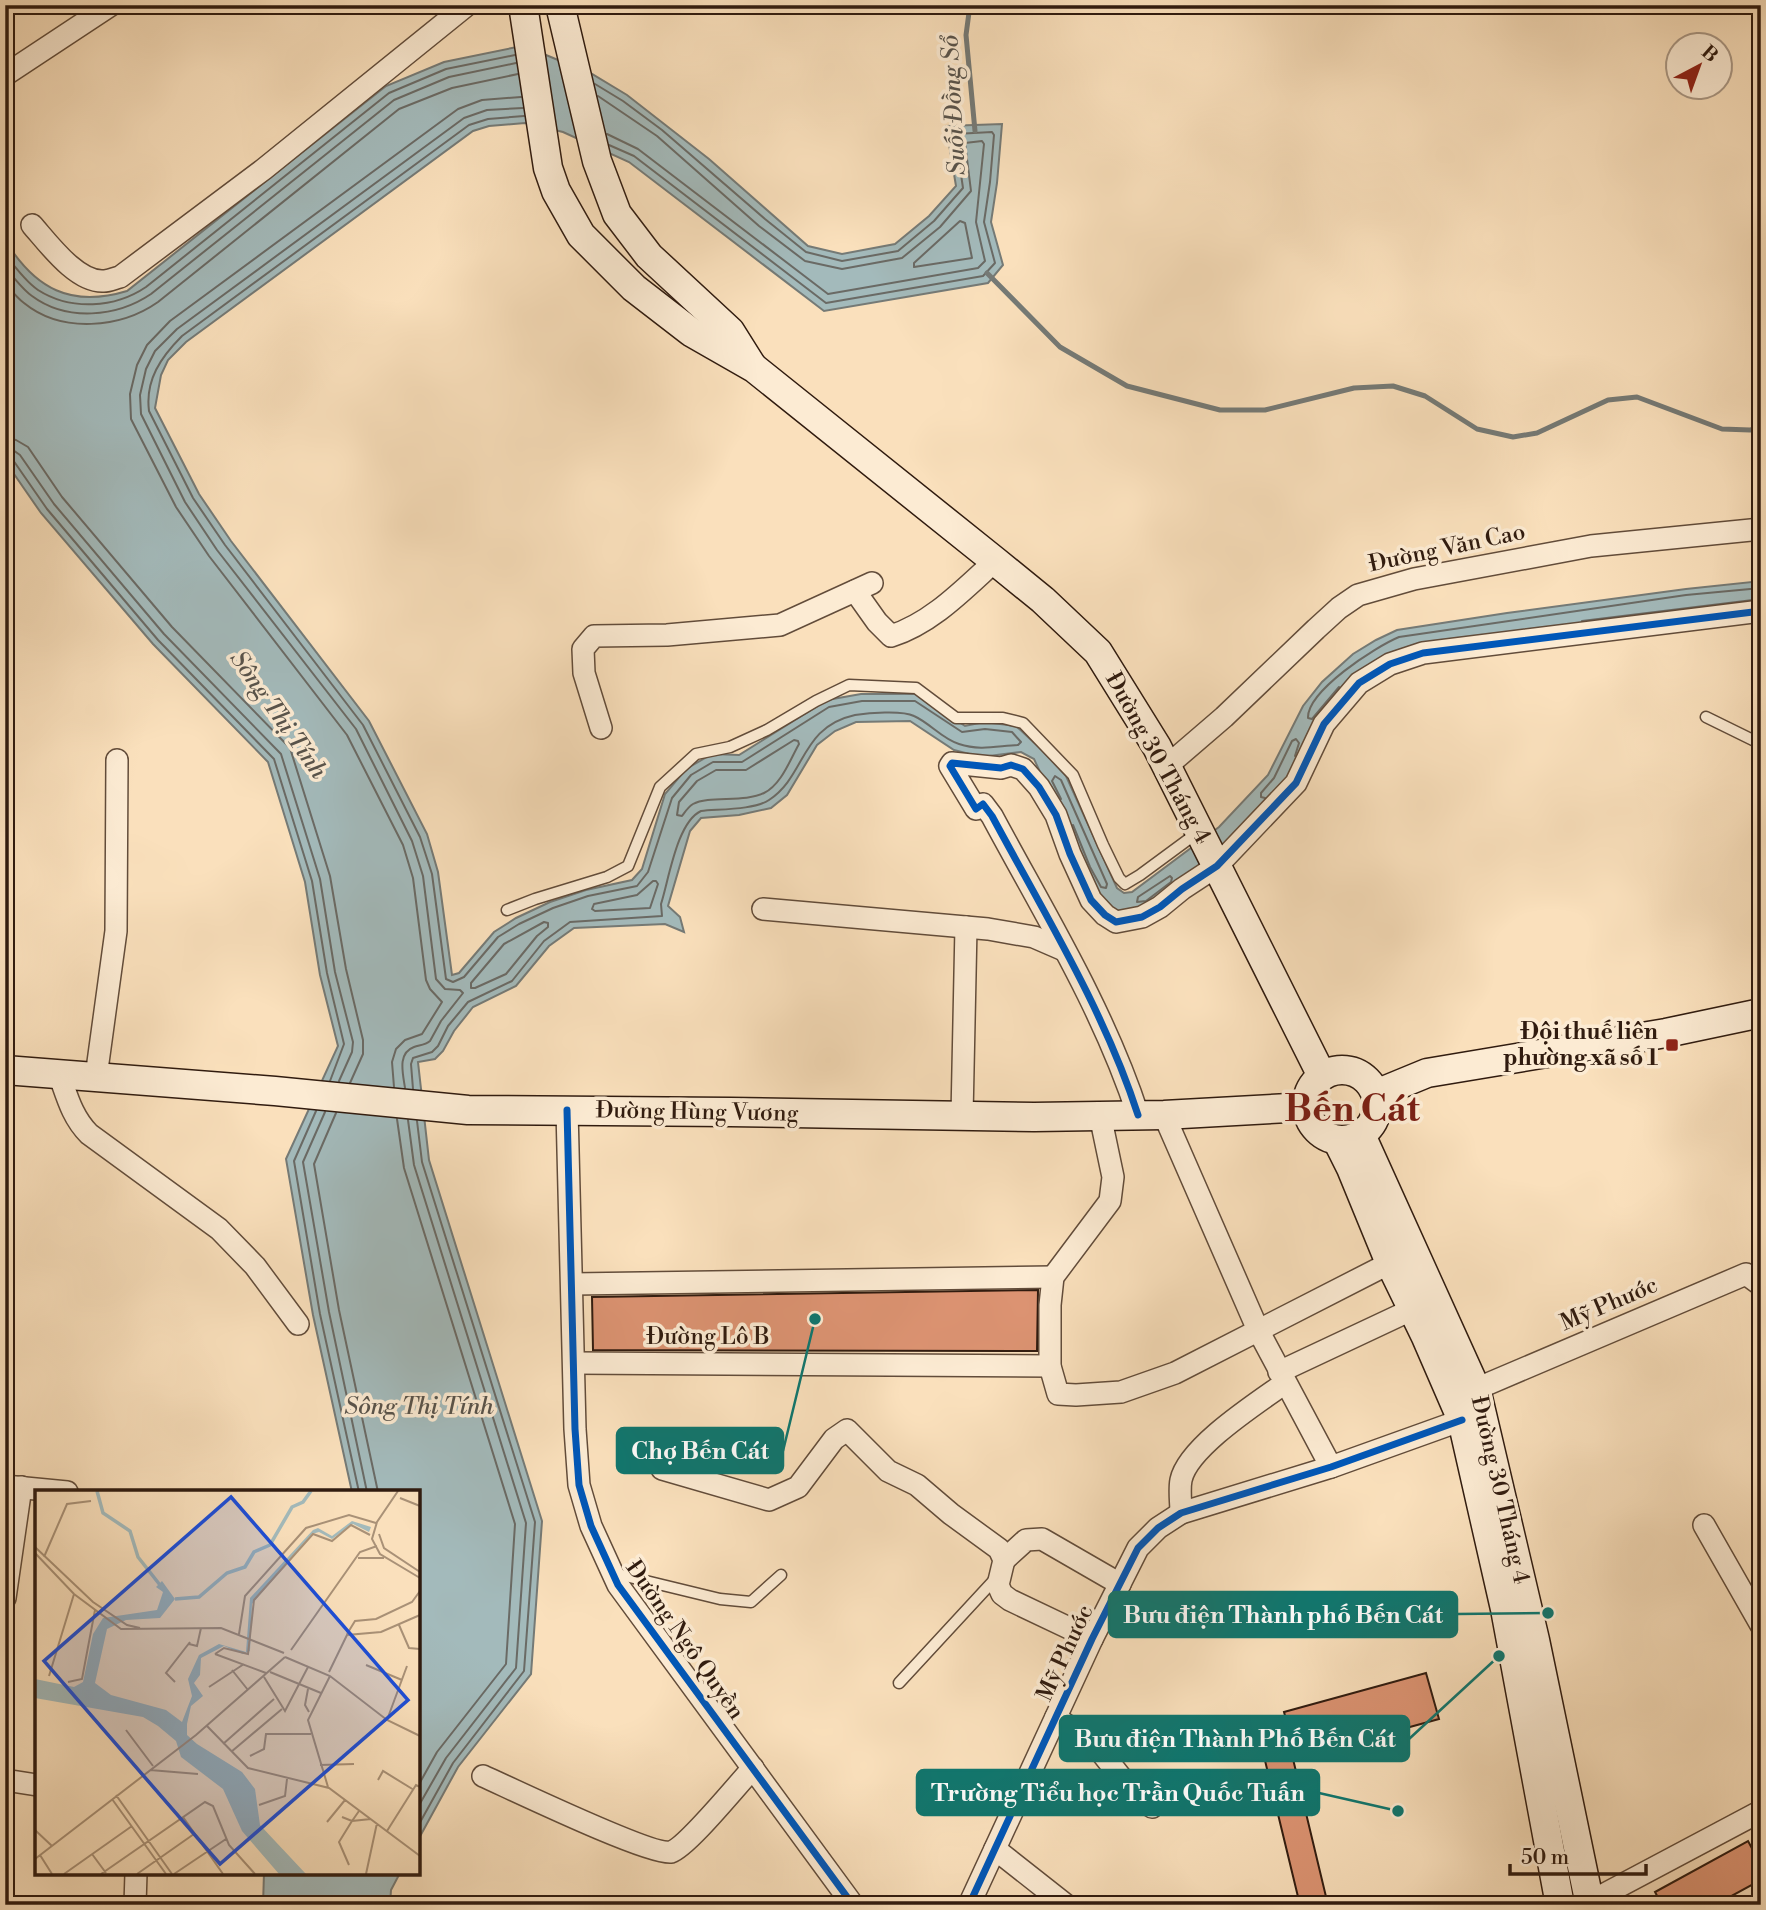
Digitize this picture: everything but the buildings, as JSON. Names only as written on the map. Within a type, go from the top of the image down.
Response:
[{"type":"main road","name":"Đường 30 Tháng 4","points":[[523,5],[546,155],[556,191],[581,235],[634,288],[691,332],[754,368],[995,561],[1098,652],[1167,766],[1322,1076]]},
{"type":"main road","name":"Đường 30 Tháng 4","points":[[562,12],[608,197],[632,236],[668,275],[730,331],[754,368]]},
{"type":"main road","points":[[1376,1094],[1427,1073],[1666,1033],[1761,1013]]},
{"type":"main road","name":"Đường Hùng Vương","points":[[5,1070],[275,1091],[468,1110],[962,1116],[1151,1115],[1307,1107]]},
{"type":"main road","points":[[1332,1071],[1354,1072],[1363,1077],[1376,1094],[1376,1118],[1370,1128],[1349,1138],[1326,1137],[1316,1129],[1310,1118],[1308,1095],[1313,1084],[1332,1071]]},
{"type":"main road","name":"Đường 30 Tháng 4","points":[[1349,1138],[1476,1389],[1516,1607],[1560,1905]]},
{"type":"main road","name":"Đường 30 Tháng 4","points":[[1371,1186],[1390,1263],[1462,1420],[1516,1607],[1588,1904]]},
{"type":"main road","points":[[1462,1420],[1476,1389]]},
{"type":"street","points":[[5,75],[111,5]]},
{"type":"street","points":[[32,225],[55,253],[84,277],[103,282],[120,277],[264,169],[467,5]]},
{"type":"street","name":"Đường Văn Cao","points":[[1167,766],[1224,718],[1339,608],[1358,595],[1414,579],[1591,546],[1761,529]]},
{"type":"street","points":[[601,728],[584,673],[583,649],[594,636],[667,635],[780,625],[864,587],[877,622],[891,636],[905,631],[944,606],[995,561]]},
{"type":"street","points":[[1331,1467],[1282,1378],[1151,1115],[1123,1068],[992,816],[983,804],[975,809],[950,765],[952,763],[1001,768],[1011,765],[1023,769],[1039,787],[1056,815],[1091,900],[1116,922],[1142,917],[1160,907],[1216,864],[1296,783],[1312,744],[1341,702],[1359,683],[1390,664],[1423,653],[1761,611]]},
{"type":"street","points":[[96,1077],[116,931],[117,760]]},
{"type":"street","points":[[763,909],[966,927],[1034,937],[1063,950]]},
{"type":"street","points":[[962,1116],[966,927]]},
{"type":"street","points":[[59,1074],[74,1116],[80,1125],[219,1229],[255,1266],[298,1324]]},
{"type":"street","name":"Đường Ngô Quyền","points":[[567,1110],[579,1485],[591,1527],[618,1585],[853,1905]]},
{"type":"street","points":[[1100,1115],[1113,1177],[1110,1201],[1053,1278],[1050,1366],[1058,1394],[1121,1392],[1175,1373],[1390,1263]]},
{"type":"street","name":"Mỹ Phước","points":[[1476,1389],[1756,1276]]},
{"type":"street","points":[[573,1284],[1053,1278]]},
{"type":"street","points":[[1181,1513],[1181,1479],[1195,1455],[1242,1413],[1282,1378],[1411,1310]]},
{"type":"street","name":"Đường Lô B","points":[[575,1363],[1050,1366]]},
{"type":"street","name":"Mỹ Phước","points":[[969,1905],[1092,1639],[1138,1549],[1158,1528],[1181,1513],[1331,1467],[1462,1420]]},
{"type":"street","points":[[662,1469],[769,1500],[798,1487],[834,1439],[848,1430],[888,1471],[916,1485],[999,1549],[1002,1566],[999,1590],[1010,1600],[1092,1639]]},
{"type":"street","points":[[5,1598],[13,1487],[45,1490]]},
{"type":"street","points":[[1704,1525],[1761,1625]]},
{"type":"street","points":[[1002,1566],[1026,1540],[1042,1539],[1120,1584]]},
{"type":"street","points":[[1056,1717],[1101,1752],[1127,1785],[1152,1807]]},
{"type":"street","points":[[483,1776],[600,1829],[660,1852],[670,1852],[685,1842],[753,1768]]},
{"type":"street","points":[[5,1780],[35,1785]]},
{"type":"street","points":[[1588,1904],[1761,1811]]},
{"type":"street","points":[[995,1849],[1066,1905]]},
{"type":"street","points":[[135,1905],[136,1875]]},
{"type":"lane","points":[[508,910],[607,877],[628,866],[660,787],[696,754],[742,742],[849,685],[916,688],[956,718],[1003,718],[1023,723],[1073,775],[1103,845],[1119,878],[1125,884],[1201,833]]},
{"type":"lane","points":[[1706,718],[1761,744]]},
{"type":"lane","points":[[899,1683],[1002,1566]]},
{"type":"lane","points":[[613,1573],[720,1599],[751,1602],[781,1575]]},
{"type":"water","name":"Sông Thị Tính","points":[[517,47],[546,55],[592,74],[627,95],[709,159],[808,246],[842,254],[895,244],[929,216],[956,186],[946,126],[1002,124],[991,222],[1003,265],[988,283],[824,311],[629,162],[563,132],[525,123],[489,126],[473,131],[186,342],[168,360],[161,375],[155,408],[199,494],[231,541],[369,721],[427,834],[438,872],[452,975],[459,973],[494,932],[516,918],[550,902],[586,890],[632,880],[642,869],[665,794],[686,769],[712,754],[739,755],[827,700],[861,694],[917,694],[965,726],[984,722],[1016,726],[1066,776],[1117,888],[1124,893],[1132,892],[1219,827],[1268,775],[1303,706],[1322,682],[1353,654],[1397,630],[1507,613],[1761,581],[1761,605],[1380,664],[1298,770],[1237,839],[1149,907],[1120,913],[1107,907],[1096,892],[1034,759],[1021,752],[981,757],[954,750],[910,721],[856,722],[835,731],[817,745],[787,795],[771,808],[739,815],[701,818],[690,831],[668,906],[680,917],[684,932],[665,924],[574,928],[549,946],[516,986],[473,1007],[435,1059],[418,1062],[429,1160],[542,1521],[531,1674],[458,1767],[420,1836],[420,1490],[352,1490],[313,1315],[286,1159],[338,1046],[320,975],[305,882],[268,762],[153,644],[41,513],[5,461],[5,240],[29,271],[56,290],[89,297],[127,291],[386,86],[444,62]]},
{"type":"water","points":[[264,1875],[399,1875],[391,1890],[390,1905],[263,1905]]},
{"type":"waterway","name":"Suối Đồng Sổ","points":[[970,5],[966,35],[975,131]]},
{"type":"waterway","points":[[987,273],[1060,347],[1127,386],[1220,410],[1265,410],[1354,388],[1393,386],[1425,396],[1477,429],[1513,437],[1537,433],[1608,400],[1637,397],[1722,429],[1761,428]]},
{"type":"cycle path","points":[[1138,1115],[1108,1038],[1072,962],[992,816],[983,804],[976,809],[950,766],[952,763],[1001,768],[1011,765],[1023,769],[1039,787],[1056,815],[1091,900],[1116,922],[1142,917],[1217,866],[1296,783],[1324,724],[1359,683],[1390,664],[1423,653],[1761,611]]},
{"type":"cycle path","points":[[567,1110],[575,1429],[579,1485],[591,1526],[618,1585],[853,1905]]},
{"type":"cycle path","points":[[969,1905],[1092,1639],[1138,1548],[1158,1528],[1181,1513],[1331,1467],[1462,1420]]},
{"type":"place","name":"Đội thuế liên phường xã số 1","points":[[1672,1045]]},
{"type":"place","name":"Chợ Bến Cát","points":[[815,1319]]},
{"type":"place","name":"Bưu điện Thành phố Bến Cát","points":[[1548,1613]]},
{"type":"place","name":"Bưu điện Thành Phố Bến Cát","points":[[1499,1656]]},
{"type":"place","name":"Trường Tiểu học Trần Quốc Tuấn","points":[[1398,1811]]},
{"type":"district","name":"Bến Cát","points":[[1352,1110]]}]
